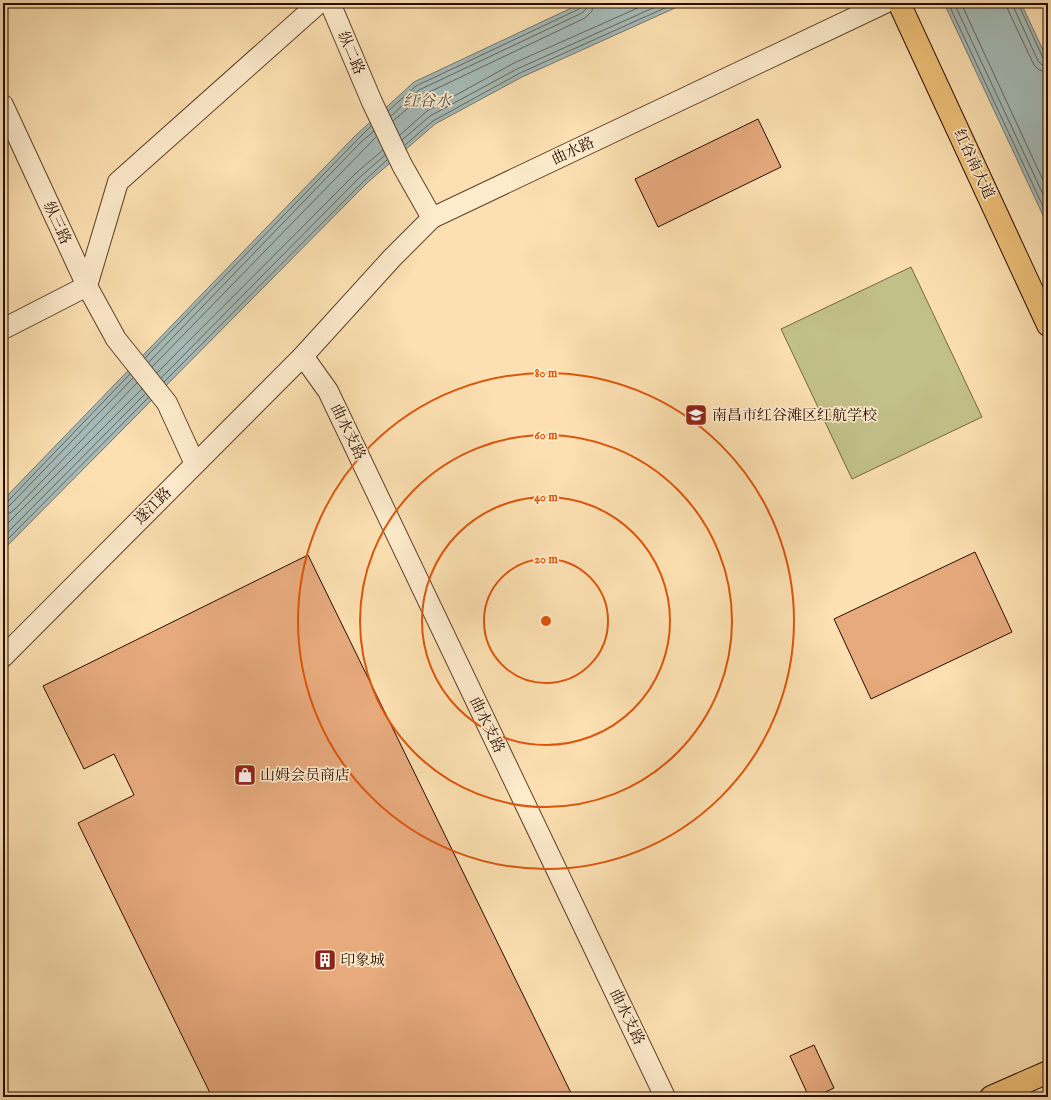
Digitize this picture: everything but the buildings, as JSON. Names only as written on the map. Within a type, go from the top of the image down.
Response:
[{"type":"main road","name":"红谷南大道","points":[[899,3],[1048,325]]},
{"type":"main road","points":[[991,1097],[1048,1072]]},
{"type":"street","points":[[3,329],[87,286],[118,182],[319,3]]},
{"type":"street","name":"纵二路","points":[[330,3],[372,102],[402,165],[432,218]]},
{"type":"street","name":"曲水路","points":[[303,356],[392,258],[432,218],[885,3]]},
{"type":"street","name":"纵三路","points":[[3,105],[87,286],[116,339],[167,403],[195,464]]},
{"type":"street","name":"遂江路","points":[[3,657],[303,356]]},
{"type":"street","name":"曲水支路","points":[[303,356],[328,392],[665,1097]]},
{"type":"shaded area","points":[[911,267],[982,417],[852,479],[781,329]]},
{"type":"water","name":"红谷水","points":[[582,3],[686,3],[522,77],[435,124],[367,183],[3,550],[3,500],[355,136],[414,82]]},
{"type":"water","points":[[944,3],[1021,3],[1048,61],[1048,226]]},
{"type":"place","name":"南昌市红谷滩区红航学校","points":[[696,415]]},
{"type":"place","name":"山姆会员商店","points":[[245,775]]},
{"type":"place","name":"印象城","points":[[325,960]]}]
